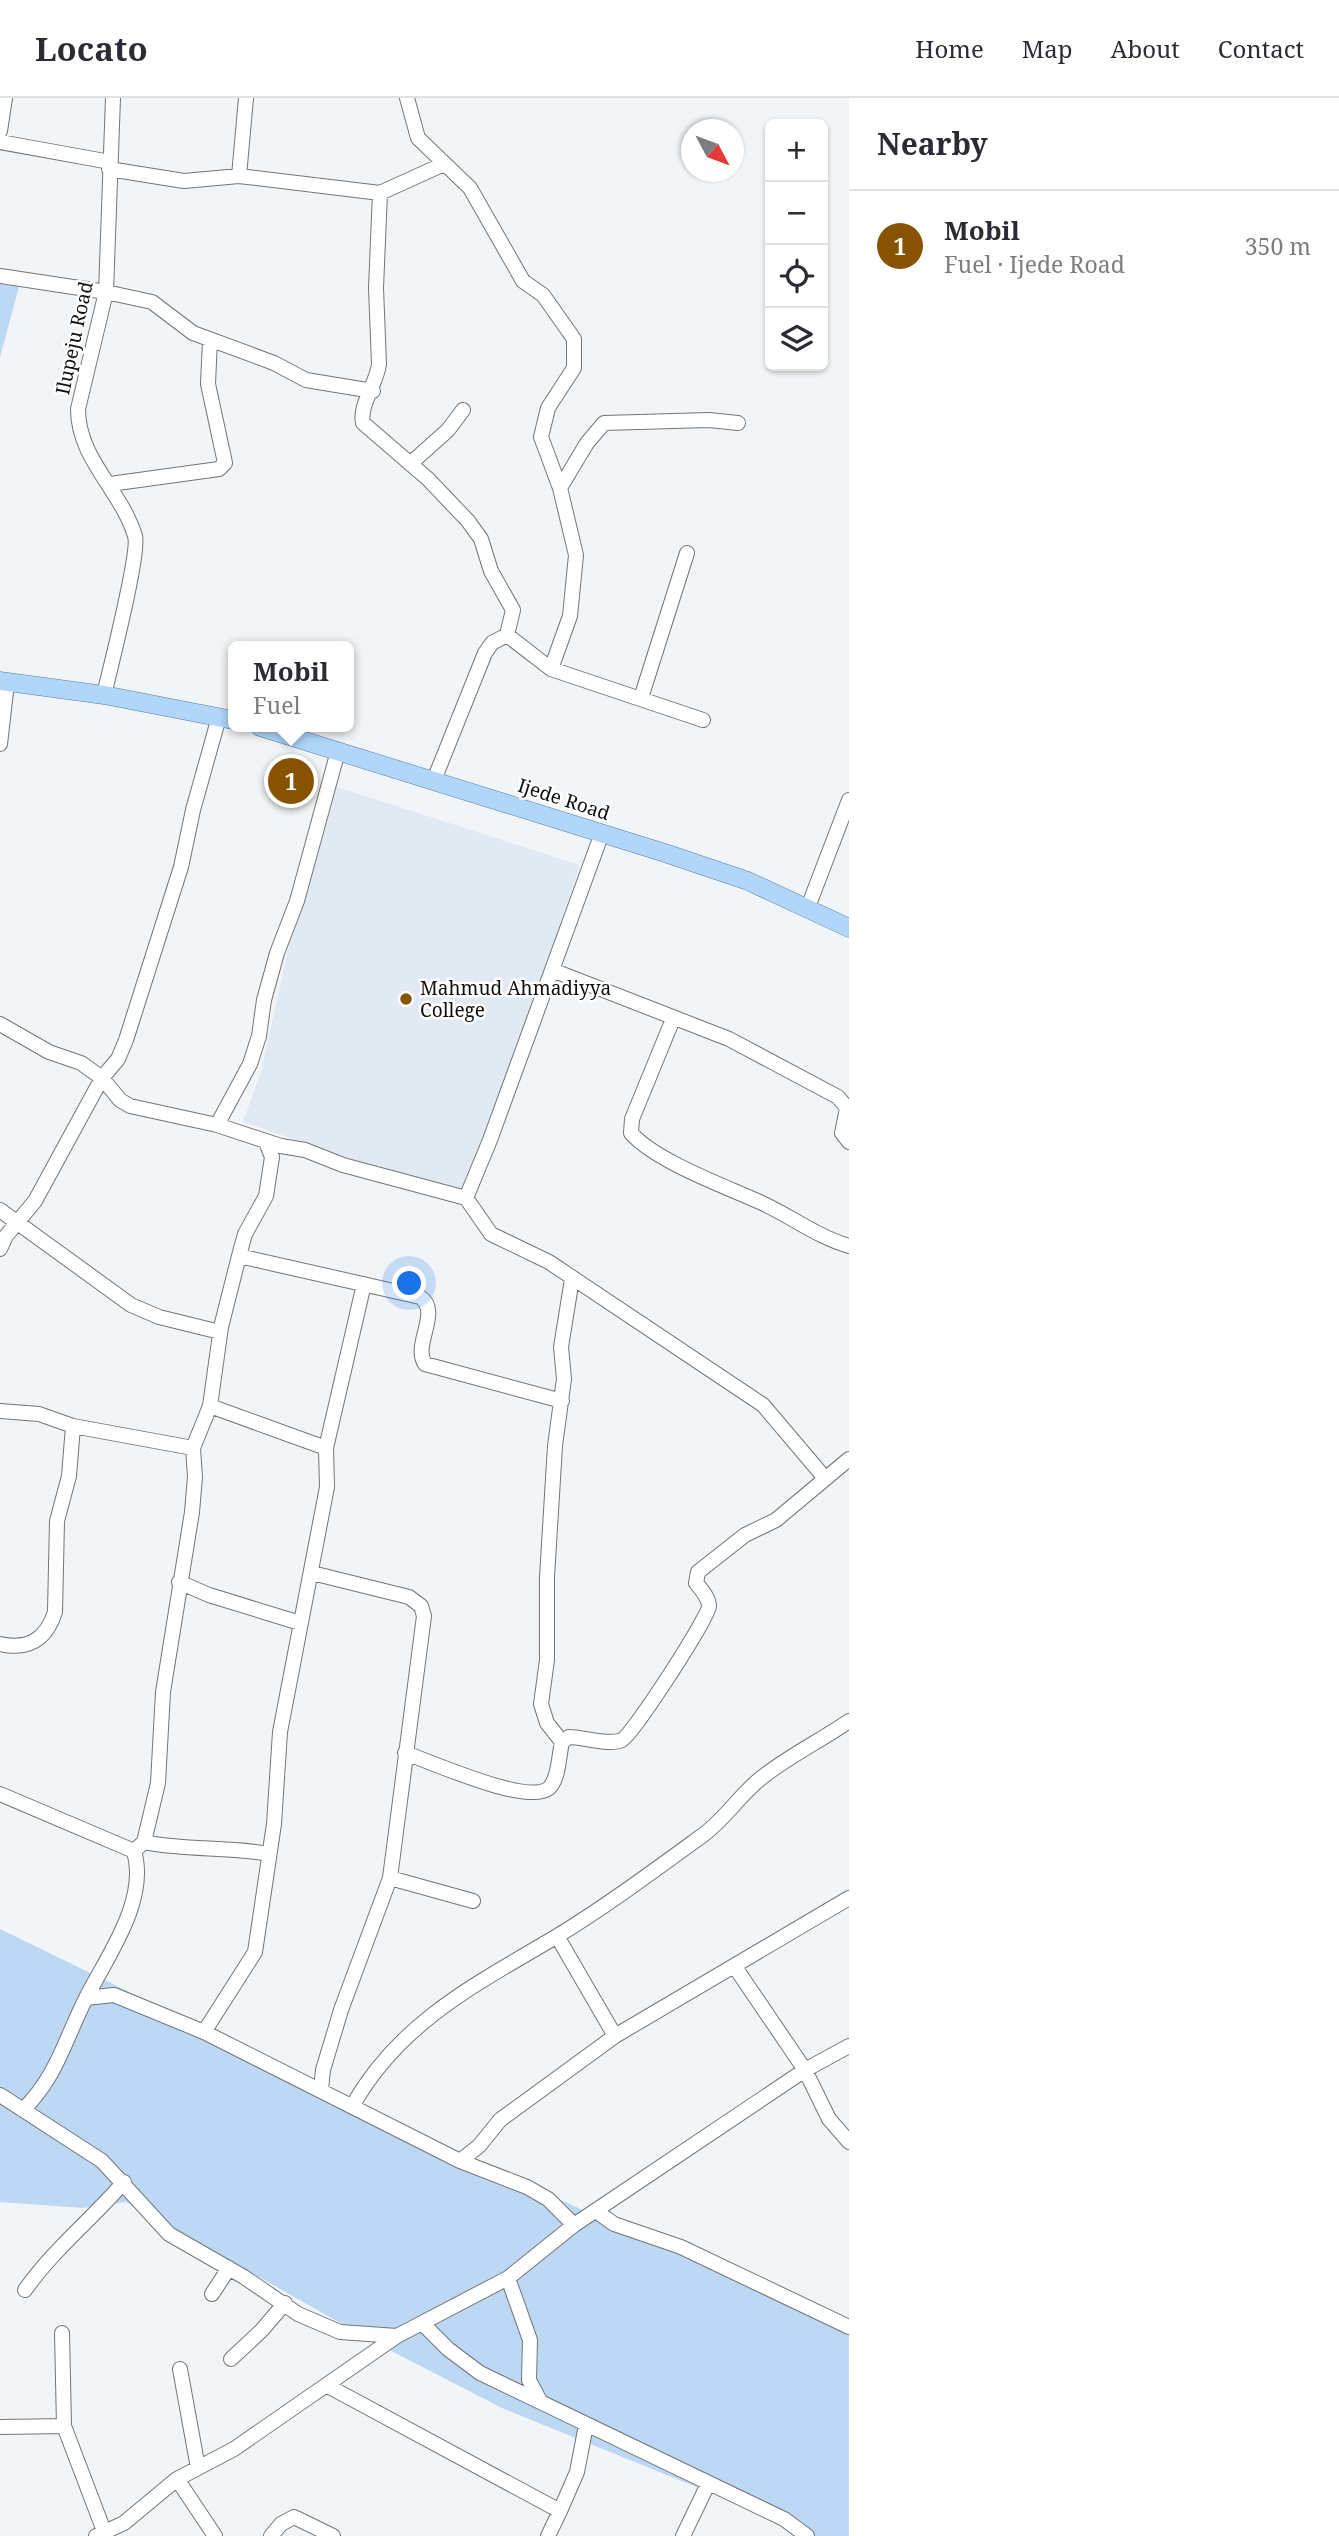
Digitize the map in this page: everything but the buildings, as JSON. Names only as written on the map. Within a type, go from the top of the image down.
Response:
[{"type":"main road","points":[[3,682],[104,695],[226,718]]},
{"type":"main road","name":"Ijede Road","points":[[276,732],[748,881],[849,928]]},
{"type":"street","points":[[0,131],[5,98]]},
{"type":"street","name":"Ilupeju Road","points":[[104,695],[136,540],[110,484],[93,462],[78,426],[78,418],[106,292],[113,98]]},
{"type":"street","points":[[239,176],[246,98]]},
{"type":"street","points":[[407,98],[418,138],[470,188],[523,282],[543,295],[575,339],[574,368],[548,408],[541,437],[560,488],[576,555],[575,583],[565,634],[551,669]]},
{"type":"street","points":[[0,142],[184,181],[239,176],[380,193],[444,164]]},
{"type":"street","points":[[380,193],[376,288],[379,364],[373,390],[363,411],[363,423],[428,479],[481,539],[491,571],[513,610],[507,635],[492,643],[485,653],[434,780]]},
{"type":"street","points":[[0,275],[152,302],[180,326],[274,363],[306,380],[373,390]]},
{"type":"street","points":[[110,484],[219,469],[225,463],[208,384],[210,340]]},
{"type":"street","points":[[411,464],[448,430],[463,410]]},
{"type":"street","points":[[560,488],[587,443],[604,423],[709,420],[738,423]]},
{"type":"street","points":[[641,698],[687,553]]},
{"type":"street","points":[[507,635],[551,669],[702,720]]},
{"type":"street","points":[[0,744],[3,682]]},
{"type":"street","points":[[0,1248],[35,1201],[102,1077],[118,1059],[127,1041],[181,867],[193,810],[226,718]]},
{"type":"street","points":[[217,1125],[234,1096],[256,1045],[279,945],[297,901],[338,751]]},
{"type":"street","points":[[807,907],[849,800]]},
{"type":"street","points":[[466,1198],[602,833]]},
{"type":"street","points":[[552,970],[729,1039],[838,1097],[847,1108],[842,1133],[849,1142]]},
{"type":"street","points":[[673,1019],[632,1119],[631,1133],[643,1144],[724,1187],[764,1204],[825,1237],[849,1245]]},
{"type":"street","points":[[0,1024],[49,1052],[81,1063],[102,1077],[120,1100],[130,1106],[217,1125],[266,1142],[276,1152],[305,1150],[343,1165],[466,1198],[491,1234],[548,1262],[763,1405],[824,1477]]},
{"type":"street","points":[[23,2110],[51,2078],[129,1909],[137,1880],[139,1846],[158,1783],[163,1692],[192,1512],[195,1477],[193,1448],[209,1406],[220,1332],[239,1256],[249,1226],[266,1196],[276,1152]]},
{"type":"street","points":[[0,1210],[131,1305],[159,1317],[220,1332]]},
{"type":"street","points":[[239,1256],[425,1300],[428,1313],[421,1354],[425,1364],[562,1401]]},
{"type":"street","points":[[562,1742],[547,1723],[541,1704],[548,1647],[547,1577],[555,1446],[562,1401],[561,1347],[572,1279]]},
{"type":"street","points":[[204,2032],[255,1951],[274,1824],[279,1732],[327,1488],[326,1448],[364,1284]]},
{"type":"street","points":[[209,1406],[326,1448]]},
{"type":"street","points":[[0,1411],[38,1415],[73,1426],[193,1448]]},
{"type":"street","points":[[0,1644],[16,1647],[32,1644],[51,1623],[55,1612],[57,1521],[69,1476],[73,1426]]},
{"type":"street","points":[[405,1753],[505,1790],[536,1792],[547,1790],[553,1783],[562,1742],[569,1737],[615,1741],[629,1736],[708,1613],[708,1601],[696,1583],[698,1572],[745,1535],[776,1520],[824,1477],[849,1459]]},
{"type":"street","points":[[312,1573],[409,1597],[421,1606],[424,1616],[390,1878],[341,2010],[325,2062],[321,2089]]},
{"type":"street","points":[[179,1582],[209,1595],[300,1623]]},
{"type":"street","points":[[352,2105],[369,2076],[393,2049],[448,2000],[523,1953],[557,1936],[712,1828],[774,1769],[849,1721]]},
{"type":"street","points":[[0,1794],[139,1846],[246,1850],[269,1854]]},
{"type":"street","points":[[390,1878],[473,1901]]},
{"type":"street","points":[[460,2161],[479,2146],[500,2120],[615,2036],[849,1898]]},
{"type":"street","points":[[557,1936],[615,2036]]},
{"type":"street","points":[[735,1967],[805,2070],[829,2119],[849,2142]]},
{"type":"street","points":[[86,1998],[114,1995],[204,2032],[460,2161],[527,2187],[548,2199],[574,2225]]},
{"type":"street","points":[[62,2333],[64,2426],[100,2533],[124,2523],[177,2479],[234,2449],[397,2336],[508,2278],[574,2225],[805,2070],[849,2046]]},
{"type":"street","points":[[3,2101],[23,2110],[89,2152],[124,2182],[148,2214],[169,2234],[229,2268],[298,2314],[340,2332],[397,2336]]},
{"type":"street","points":[[25,2290],[41,2267],[90,2221],[124,2182]]},
{"type":"street","points":[[596,2211],[614,2224],[681,2247],[849,2327]]},
{"type":"street","points":[[212,2294],[229,2268]]},
{"type":"street","points":[[508,2278],[530,2340],[529,2380],[540,2401]]},
{"type":"street","points":[[231,2358],[262,2330],[285,2303]]},
{"type":"street","points":[[422,2323],[472,2368],[785,2519],[807,2536]]},
{"type":"street","points":[[180,2369],[198,2468]]},
{"type":"street","points":[[326,2385],[560,2511]]},
{"type":"street","points":[[548,2536],[577,2472],[586,2425]]},
{"type":"street","points":[[0,2427],[64,2426]]},
{"type":"street","points":[[177,2479],[215,2536]]},
{"type":"street","points":[[683,2536],[708,2484]]},
{"type":"street","points":[[271,2536],[281,2524],[294,2517],[333,2536]]},
{"type":"shaded area","points":[[0,284],[19,287],[0,357]]},
{"type":"shaded area","name":"Mahmud Ahmadiyya College","points":[[334,786],[580,865],[486,1141],[464,1187],[457,1189],[364,1163],[243,1122],[261,1071],[293,928]]},
{"type":"shaded area","points":[[0,1929],[497,2171],[849,2331],[849,2536],[806,2536],[765,2515],[502,2408],[374,2342],[126,2202],[83,2208],[0,2202]]},
{"type":"place","name":"Mobil","points":[[291,781]]},
{"type":"place","name":"Mahmud Ahmadiyya College","points":[[406,999]]}]
